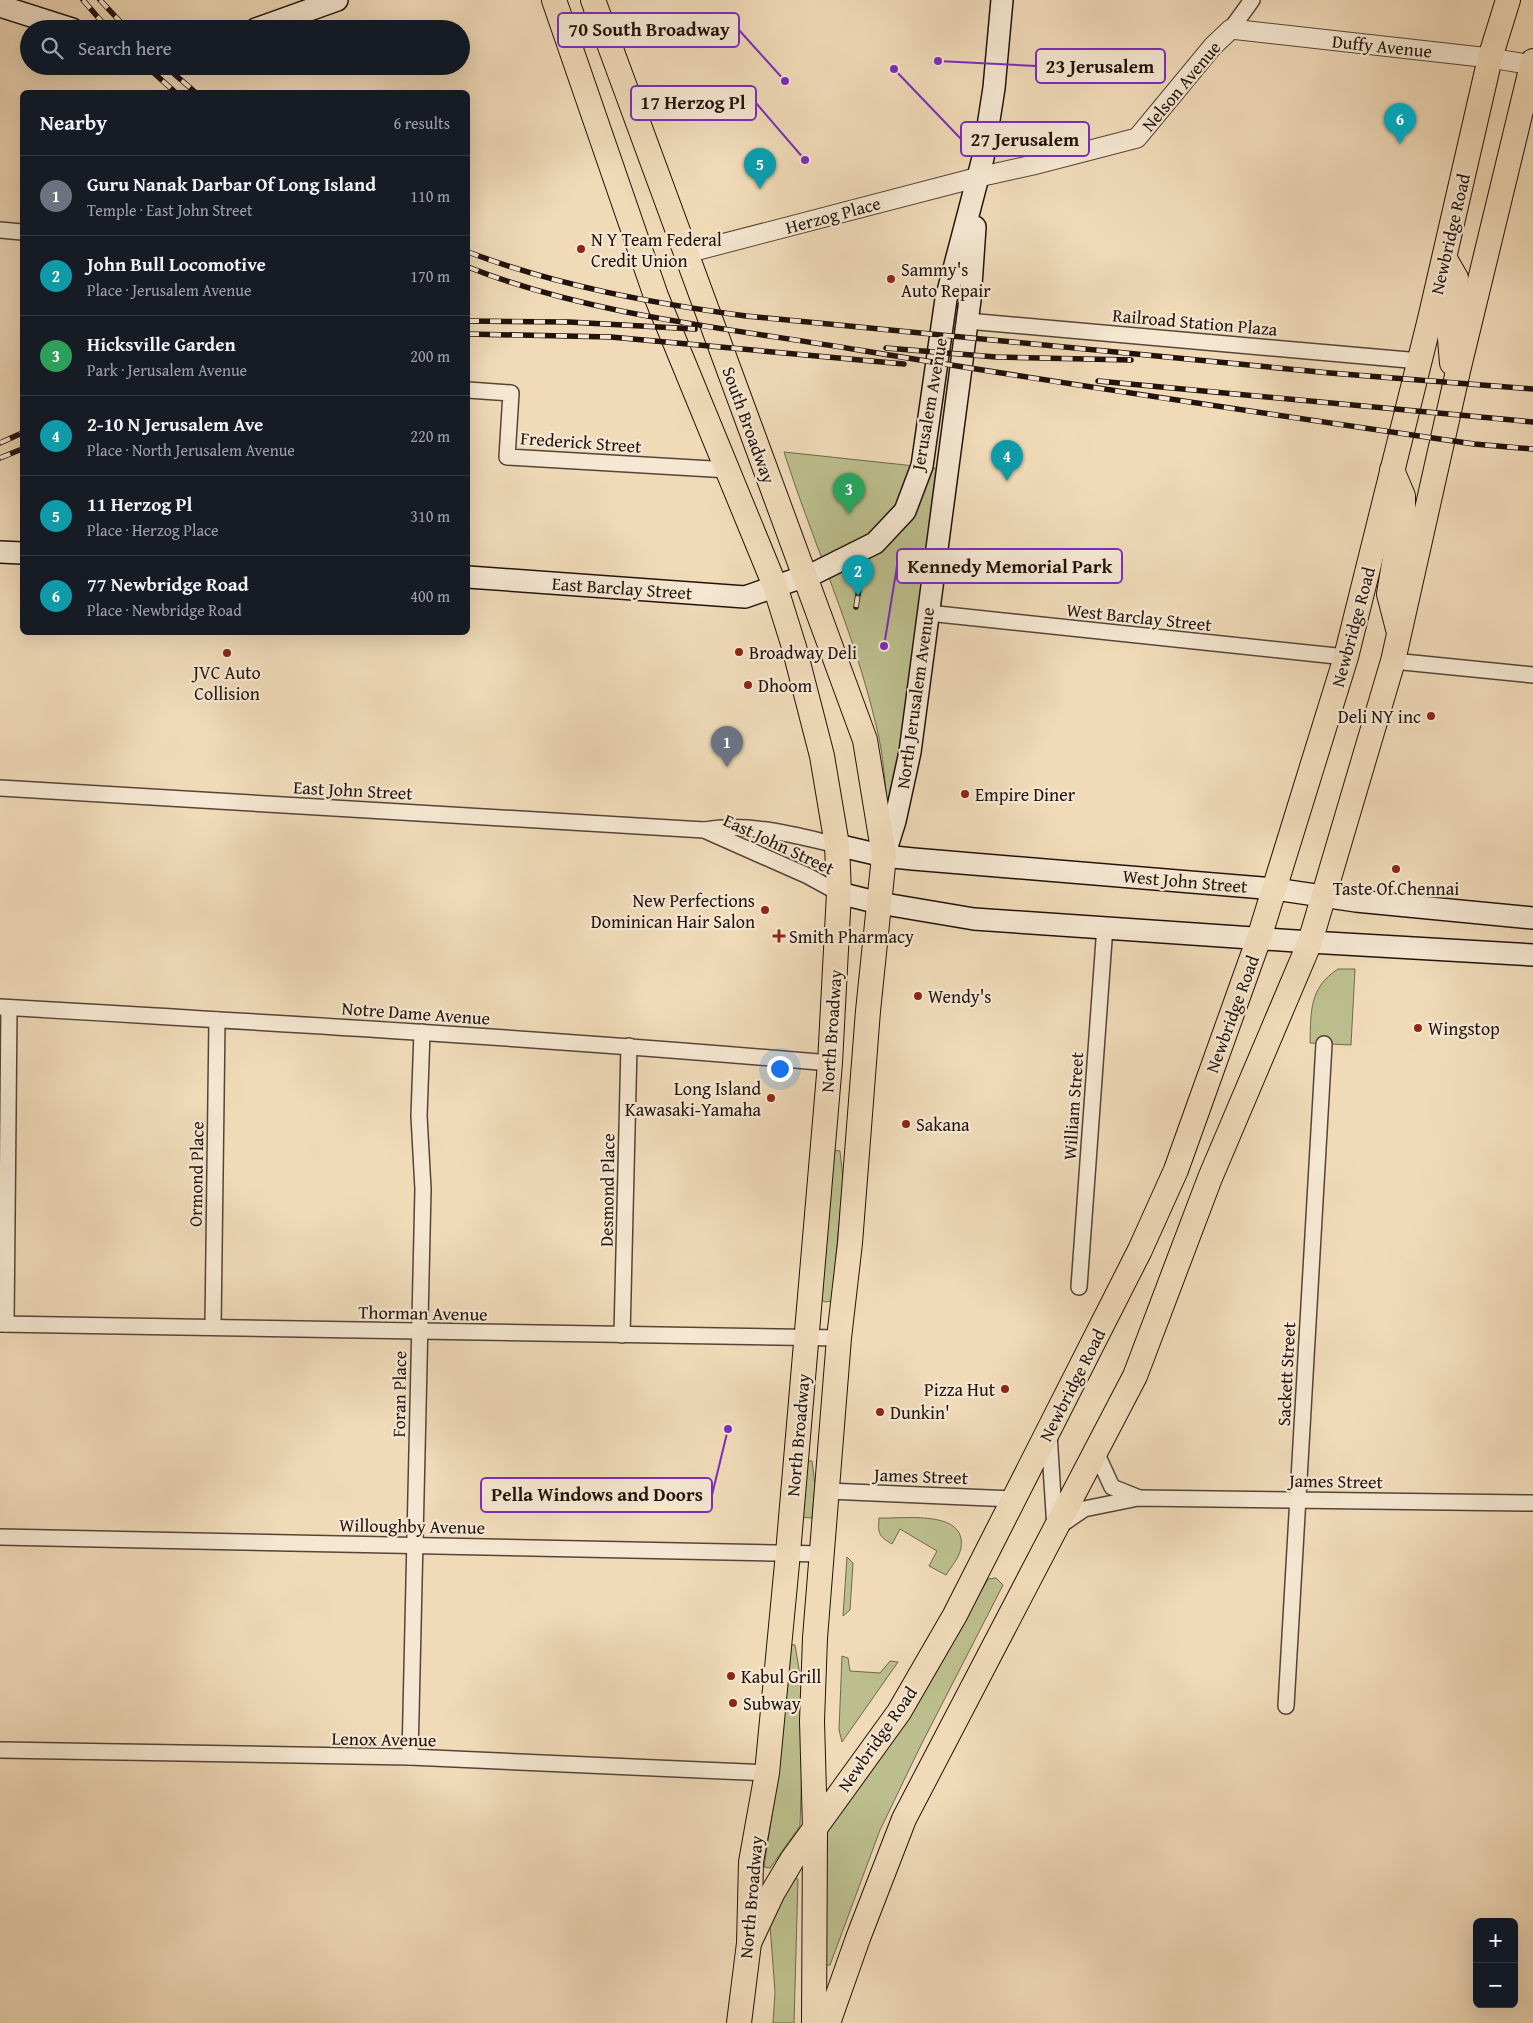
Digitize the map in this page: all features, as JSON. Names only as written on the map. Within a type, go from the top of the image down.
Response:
[{"type":"main road","points":[[281,20],[337,0]]},
{"type":"main road","name":"South Broadway","points":[[554,0],[656,296],[776,586],[822,756],[837,845]]},
{"type":"main road","name":"South Broadway","points":[[593,0],[865,740],[884,856]]},
{"type":"main road","name":"Jerusalem Avenue","points":[[969,310],[979,177],[994,88],[1002,0]]},
{"type":"main road","name":"Newbridge Road","points":[[749,1943],[773,1892],[815,1828],[899,1712],[956,1615],[1140,1250],[1176,1170],[1259,938],[1346,657],[1420,361],[1490,58],[1508,0]]},
{"type":"main road","points":[[0,6],[44,20]]},
{"type":"main road","points":[[828,2023],[858,1938],[904,1819],[1134,1376],[1210,1178],[1310,942],[1393,661],[1459,366],[1533,64]]},
{"type":"main road","name":"Jerusalem Avenue","points":[[776,586],[804,577],[875,543],[905,511],[922,466],[946,300],[979,177]]},
{"type":"main road","points":[[1444,258],[1456,278],[1449,327],[1452,363],[1459,366]]},
{"type":"main road","name":"North Jerusalem Avenue","points":[[884,856],[895,821],[910,752],[969,310]]},
{"type":"main road","points":[[1392,470],[1403,496],[1403,510],[1389,594],[1399,631]]},
{"type":"main road","points":[[0,552],[20,554]]},
{"type":"main road","name":"East Barclay Street","points":[[470,577],[745,597],[776,586]]},
{"type":"main road","name":"West John Street","points":[[837,845],[884,856],[1275,889],[1356,901],[1533,918]]},
{"type":"main road","name":"North Broadway","points":[[739,2023],[749,1943],[751,1862],[767,1772],[788,1553],[830,1063],[839,893],[837,845]]},
{"type":"main road","name":"North Broadway","points":[[814,2023],[815,1828],[812,1712],[815,1638],[839,1338],[850,1243],[868,1011],[884,856]]},
{"type":"main road","points":[[839,893],[879,903],[974,918],[1310,942],[1533,955]]},
{"type":"street","name":"Nelson Avenue","points":[[979,177],[1137,138],[1213,46],[1231,29],[1252,0]]},
{"type":"street","name":"Duffy Avenue","points":[[1231,29],[1533,64]]},
{"type":"street","name":"Herzog Place","points":[[687,253],[979,177]]},
{"type":"street","points":[[0,230],[20,232]]},
{"type":"street","name":"Railroad Station Plaza","points":[[969,310],[1420,361]]},
{"type":"street","name":"Frederick Street","points":[[470,390],[511,393],[507,457],[729,470]]},
{"type":"street","name":"West Barclay Street","points":[[928,613],[1346,657]]},
{"type":"street","points":[[1393,661],[1533,675]]},
{"type":"street","name":"East John Street","points":[[0,788],[704,830],[722,827],[782,832],[837,845]]},
{"type":"street","name":"East John Street","points":[[704,830],[808,876],[839,893]]},
{"type":"street","name":"William Street","points":[[1079,1287],[1105,926]]},
{"type":"street","points":[[3,1324],[5,1008]]},
{"type":"street","name":"Notre Dame Avenue","points":[[5,1008],[422,1032],[629,1046],[830,1063]]},
{"type":"street","name":"Ormond Place","points":[[213,1328],[217,1020]]},
{"type":"street","name":"Foran Place","points":[[410,1757],[423,1189],[419,1116],[422,1032]]},
{"type":"street","name":"Sackett Street","points":[[1286,1706],[1324,1044]]},
{"type":"street","name":"Desmond Place","points":[[622,1335],[629,1046]]},
{"type":"street","name":"Thorman Avenue","points":[[3,1324],[839,1338]]},
{"type":"street","points":[[1048,1430],[1055,1529]]},
{"type":"street","name":"James Street","points":[[1095,1450],[1112,1487],[1138,1498]]},
{"type":"street","name":"James Street","points":[[828,1491],[1013,1499]]},
{"type":"street","name":"James Street","points":[[1055,1529],[1084,1509],[1138,1498],[1533,1503]]},
{"type":"street","name":"Willoughby Avenue","points":[[0,1536],[822,1554]]},
{"type":"street","name":"Lenox Avenue","points":[[0,1750],[410,1757],[767,1772]]},
{"type":"green space","points":[[784,452],[943,469],[895,796],[889,819],[881,748],[867,690],[845,621]]},
{"type":"green space","points":[[1338,969],[1355,969],[1351,1045],[1310,1043],[1312,1011],[1317,992],[1329,976]]},
{"type":"green space","points":[[833,1150],[840,1151],[843,1179],[832,1301],[825,1302],[820,1299]]},
{"type":"green space","points":[[805,1461],[812,1461],[815,1485],[812,1518],[798,1517]]},
{"type":"green space","points":[[879,1518],[931,1519],[954,1527],[960,1536],[961,1548],[957,1559],[946,1575],[929,1566],[937,1551],[900,1529],[892,1544],[884,1539],[879,1531]]},
{"type":"green space","points":[[847,1557],[853,1563],[850,1610],[843,1616]]},
{"type":"green space","points":[[996,1578],[1003,1585],[880,1830],[830,1965],[822,1965],[824,1831],[960,1629],[988,1579]]},
{"type":"green space","points":[[788,1644],[795,1645],[804,1699],[800,1826],[770,1868],[764,1867],[774,1802]]},
{"type":"green space","points":[[842,1656],[848,1658],[850,1671],[880,1673],[890,1661],[898,1662],[842,1742],[839,1730]]},
{"type":"green space","points":[[794,1878],[798,1879],[794,2023],[773,2023],[775,1992],[770,1925],[773,1909]]},
{"type":"railway","points":[[83,0],[100,20]]},
{"type":"railway","points":[[100,0],[119,20]]},
{"type":"railway","points":[[156,75],[173,90]]},
{"type":"railway","points":[[175,75],[193,90]]},
{"type":"railway","points":[[470,253],[536,275],[570,284],[640,299],[746,316],[1330,373],[1533,389]]},
{"type":"railway","points":[[470,268],[515,284],[563,298],[661,319],[1243,410],[1474,444],[1533,449]]},
{"type":"railway","points":[[470,321],[569,322],[695,329]]},
{"type":"railway","points":[[470,334],[611,337],[904,364]]},
{"type":"railway","points":[[886,348],[996,357],[1131,360]]},
{"type":"railway","points":[[1098,381],[1533,422]]},
{"type":"railway","points":[[0,443],[20,434]]},
{"type":"railway","points":[[0,458],[20,450]]},
{"type":"railway","points":[[856,607],[860,582]]},
{"type":"place","name":"23 Jerusalem","points":[[938,61]]},
{"type":"place","name":"27 Jerusalem","points":[[894,69]]},
{"type":"place","name":"70 South Broadway","points":[[785,81]]},
{"type":"place","name":"77 Newbridge Road","points":[[1400,144]]},
{"type":"place","name":"17 Herzog Pl","points":[[805,160]]},
{"type":"place","name":"11 Herzog Pl","points":[[760,189]]},
{"type":"place","name":"N Y Team Federal Credit Union","points":[[581,249]]},
{"type":"place","name":"Sammy's Auto Repair","points":[[891,279]]},
{"type":"place","name":"2-10 N Jerusalem Ave","points":[[1007,481]]},
{"type":"place","name":"Hicksville Garden","points":[[849,514]]},
{"type":"place","name":"John Bull Locomotive","points":[[858,596]]},
{"type":"place","name":"Kennedy Memorial Park","points":[[884,646]]},
{"type":"place","name":"Broadway Deli","points":[[739,652]]},
{"type":"place","name":"JVC Auto Collision","points":[[227,653]]},
{"type":"place","name":"Dhoom","points":[[748,685]]},
{"type":"place","name":"Deli NY inc","points":[[1431,716]]},
{"type":"place","name":"Guru Nanak Darbar Of Long Island","points":[[727,767]]},
{"type":"place","name":"Empire Diner","points":[[965,794]]},
{"type":"place","name":"Taste Of Chennai","points":[[1396,869]]},
{"type":"place","name":"New Perfections Dominican Hair Salon","points":[[765,910]]},
{"type":"place","name":"Smith Pharmacy","points":[[779,936]]},
{"type":"place","name":"Wendy's","points":[[918,996]]},
{"type":"place","name":"Wingstop","points":[[1418,1028]]},
{"type":"place","name":"Long Island Kawasaki-Yamaha","points":[[771,1098]]},
{"type":"place","name":"Sakana","points":[[906,1124]]},
{"type":"place","name":"Pizza Hut","points":[[1005,1389]]},
{"type":"place","name":"Dunkin'","points":[[880,1412]]},
{"type":"place","name":"Pella Windows and Doors","points":[[728,1429]]},
{"type":"place","name":"Kabul Grill","points":[[731,1676]]},
{"type":"place","name":"Subway","points":[[733,1703]]}]
